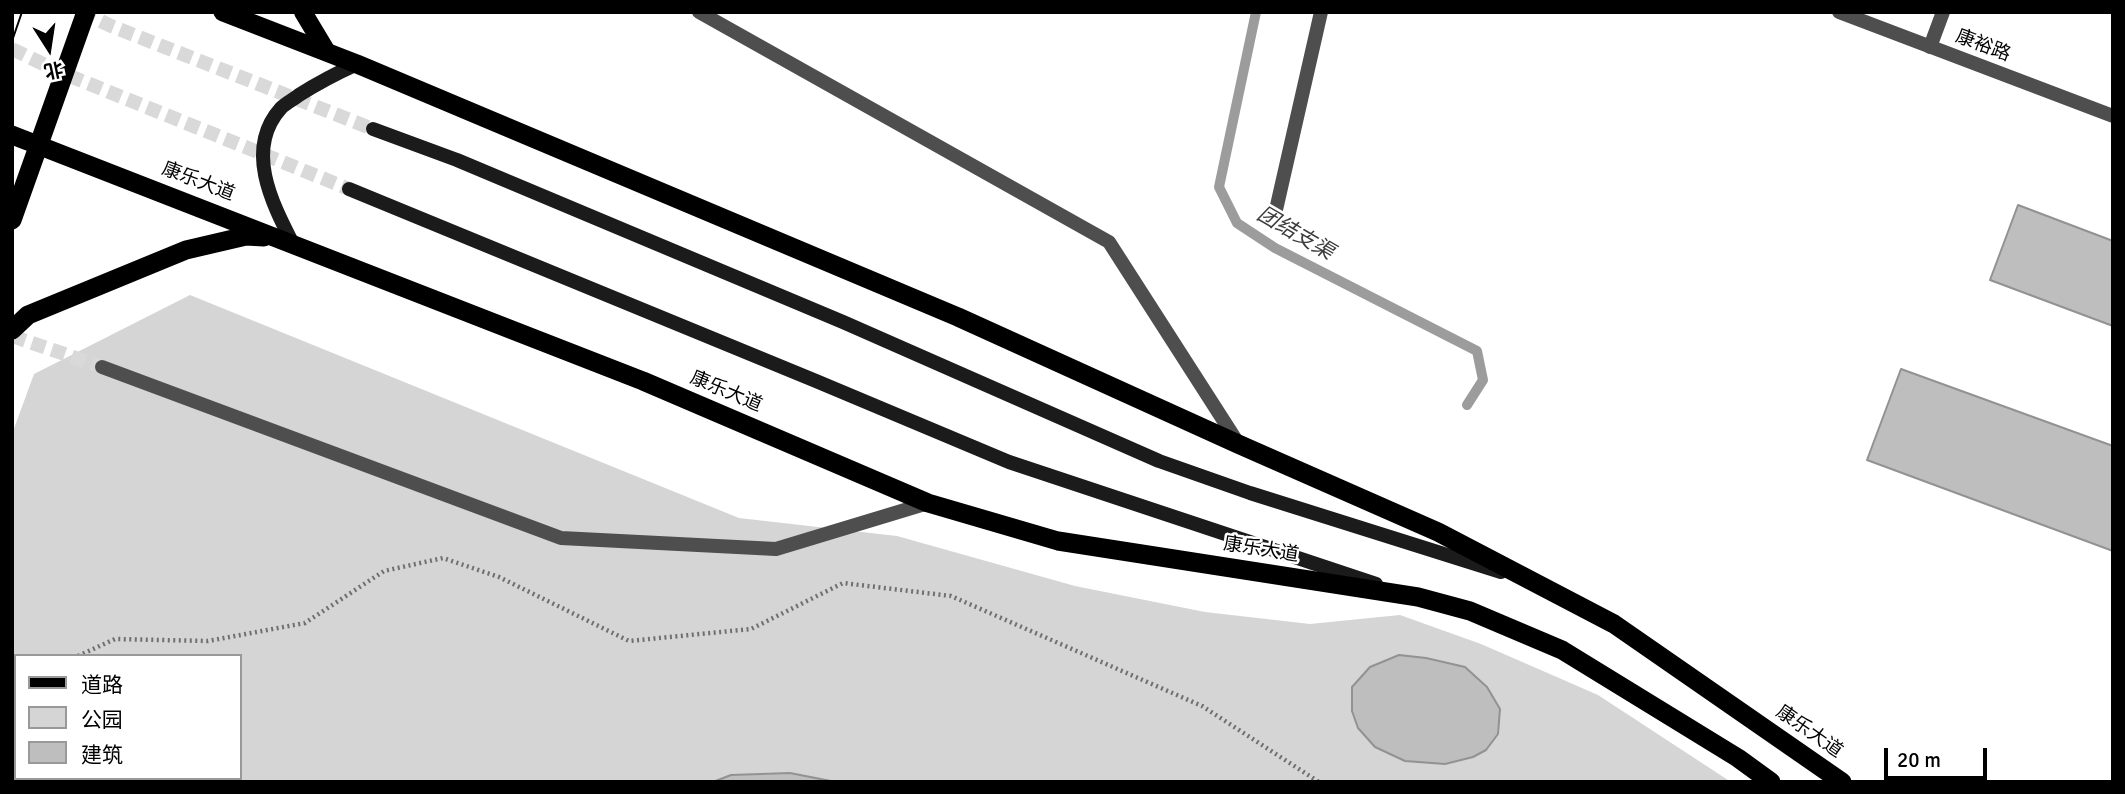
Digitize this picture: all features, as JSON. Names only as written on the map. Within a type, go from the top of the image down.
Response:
[{"type":"highway","points":[[12,220],[86,12]]},
{"type":"highway","name":"康乐大道","points":[[223,12],[357,64],[958,317],[1438,531],[1614,624],[1842,782]]},
{"type":"highway","name":"康乐大道","points":[[12,135],[643,381],[929,503],[1058,541],[1418,597],[1470,611],[1562,650],[1738,758],[1771,782]]},
{"type":"highway","points":[[12,330],[28,315],[186,250],[246,236],[287,241]]},
{"type":"main road","points":[[303,12],[327,52]]},
{"type":"main road","points":[[287,241],[263,171],[265,134],[282,107],[324,79],[357,64]]},
{"type":"main road","name":"康乐大道","points":[[373,129],[457,160],[831,317],[1159,461],[1250,493],[1539,584]]},
{"type":"main road","name":"康乐大道","points":[[349,189],[1009,463],[1418,597]]},
{"type":"street","points":[[699,12],[1109,242],[1238,444]]},
{"type":"street","points":[[1273,223],[1321,12]]},
{"type":"street","name":"康裕路","points":[[1839,12],[2113,116]]},
{"type":"street","points":[[1930,47],[1943,12]]},
{"type":"street","points":[[102,367],[561,538],[776,549],[929,503]]},
{"type":"path","points":[[82,654],[115,639],[208,641],[305,623],[384,571],[443,558],[499,577],[629,641],[751,629],[843,583],[951,596],[1202,706],[1319,782]]},
{"type":"green space","points":[[190,295],[739,518],[897,536],[1075,586],[1205,612],[1310,624],[1400,615],[1481,644],[1598,695],[1731,782],[12,782],[12,434],[34,374]]},
{"type":"building","points":[[2018,205],[2113,241],[2113,326],[1990,280]]},
{"type":"building","points":[[1901,369],[2113,446],[2113,551],[1867,460]]},
{"type":"building","points":[[1399,655],[1465,667],[1487,687],[1500,709],[1498,734],[1486,750],[1473,757],[1445,764],[1405,761],[1375,747],[1358,728],[1352,711],[1352,687],[1370,667]]},
{"type":"building","points":[[790,773],[836,782],[713,782],[731,775]]},
{"type":"waterway","name":"团结支渠","points":[[1256,12],[1219,187],[1237,223],[1275,248],[1477,351],[1483,380],[1467,405]]},
{"type":"tunnel","points":[[82,12],[111,26],[373,129]]},
{"type":"tunnel","points":[[12,49],[60,72],[349,189]]},
{"type":"tunnel","points":[[12,336],[102,367]]},
{"type":"tram line","points":[[12,41],[22,12]]}]
